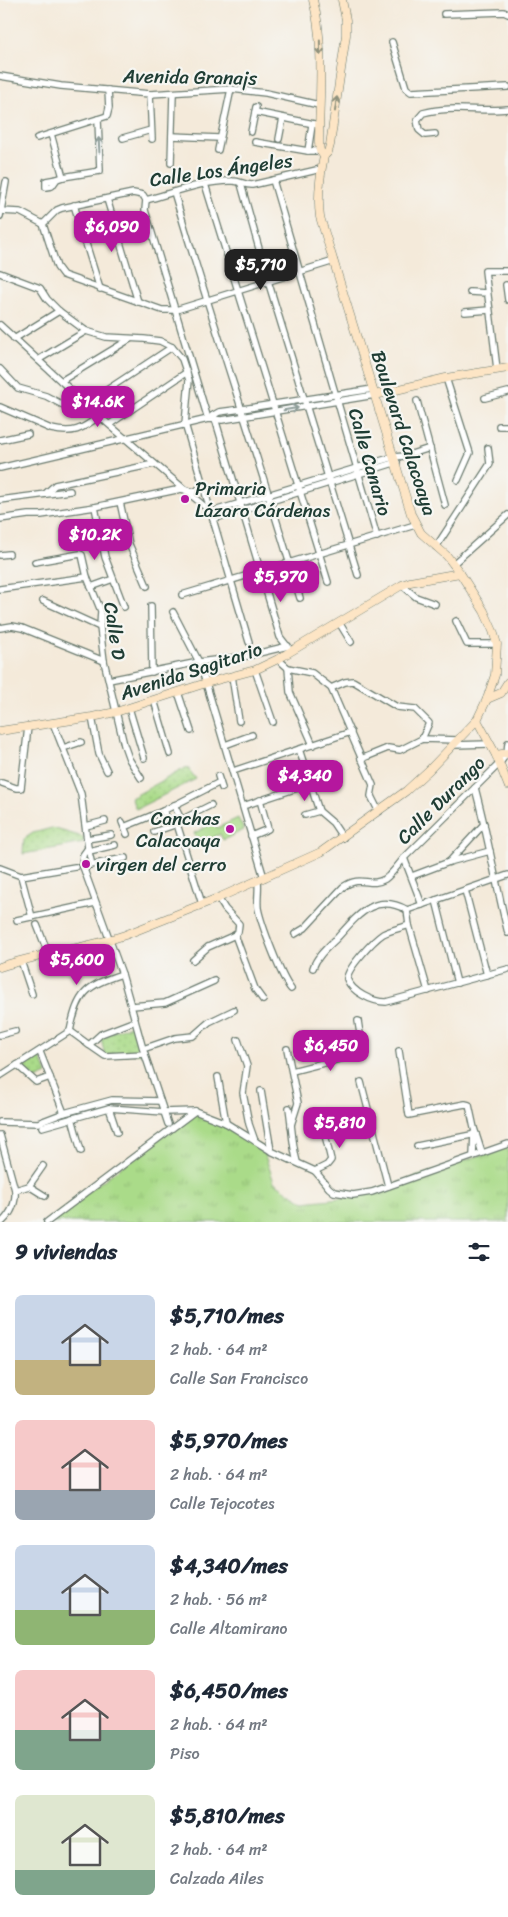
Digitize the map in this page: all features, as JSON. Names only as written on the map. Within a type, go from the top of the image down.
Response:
[{"type":"street","name":"Boulevard Calacoaya","points":[[0,968],[48,954],[109,940],[218,898],[314,856],[379,812],[429,770],[477,720],[495,675],[497,644],[484,611],[453,564],[415,525],[319,208],[322,154],[316,125],[319,105],[320,45],[319,24],[313,0]]},
{"type":"street","name":"Boulevard Calacoaya","points":[[322,154],[328,152],[330,145],[346,36],[346,20],[342,0]]},
{"type":"street","points":[[444,14],[506,13],[508,6]]},
{"type":"street","points":[[392,42],[408,91],[508,87]]},
{"type":"street","name":"Avenida Granajs","points":[[0,76],[61,86],[150,94],[230,89],[266,93],[319,105]]},
{"type":"street","points":[[218,150],[230,89]]},
{"type":"street","points":[[37,138],[107,116],[109,112],[108,90]]},
{"type":"street","points":[[150,94],[152,139]]},
{"type":"street","points":[[170,164],[173,94]]},
{"type":"street","points":[[435,134],[425,135],[419,130],[417,120],[423,112],[453,109],[471,111],[508,109]]},
{"type":"street","points":[[251,132],[256,110],[316,125],[308,151]]},
{"type":"street","points":[[280,139],[283,118]]},
{"type":"street","points":[[51,134],[60,178],[100,171],[98,119]]},
{"type":"street","points":[[123,138],[151,130]]},
{"type":"street","points":[[172,136],[219,138]]},
{"type":"street","points":[[255,142],[322,154]]},
{"type":"street","name":"Calle Los Ángeles","points":[[43,224],[58,210],[138,192],[143,194],[146,200],[206,184],[232,180],[241,184],[252,185],[321,169]]},
{"type":"street","name":"Calle Canario","points":[[272,180],[376,537]]},
{"type":"street","points":[[6,182],[0,213],[20,212],[43,224],[60,272],[68,277],[162,310],[176,310],[334,261]]},
{"type":"street","points":[[206,184],[237,291],[328,582]]},
{"type":"street","points":[[241,184],[268,281],[347,545],[358,575]]},
{"type":"street","points":[[174,192],[300,598]]},
{"type":"street","points":[[107,199],[138,302]]},
{"type":"street","points":[[146,200],[145,210],[208,419]]},
{"type":"street","points":[[74,206],[100,288]]},
{"type":"street","points":[[497,369],[485,271],[508,271]]},
{"type":"street","points":[[0,273],[40,288],[46,299],[86,331],[106,337],[152,340],[172,347],[182,359],[187,372],[189,390],[185,424],[249,642]]},
{"type":"street","points":[[506,285],[508,300]]},
{"type":"street","points":[[470,292],[487,293]]},
{"type":"street","points":[[465,312],[489,310]]},
{"type":"street","points":[[14,338],[59,311]]},
{"type":"street","points":[[0,325],[181,489],[210,512]]},
{"type":"street","points":[[38,360],[86,331]]},
{"type":"street","points":[[61,381],[131,339]]},
{"type":"street","points":[[0,369],[18,388],[46,396],[66,406],[84,401],[172,347]]},
{"type":"street","points":[[0,468],[127,439],[242,409],[336,395],[383,392],[446,378],[508,368]]},
{"type":"street","points":[[110,424],[187,372]]},
{"type":"street","points":[[446,378],[470,452],[458,480]]},
{"type":"street","points":[[215,417],[244,416],[338,402],[374,392]]},
{"type":"street","points":[[485,398],[508,392]]},
{"type":"street","points":[[417,400],[445,505]]},
{"type":"street","points":[[0,407],[60,431],[79,430],[88,426],[100,416]]},
{"type":"street","points":[[215,417],[280,637],[291,647]]},
{"type":"street","points":[[499,426],[508,426]]},
{"type":"street","points":[[0,440],[28,434]]},
{"type":"street","points":[[210,512],[241,503],[270,498],[430,448]]},
{"type":"street","points":[[436,547],[490,464],[488,448]]},
{"type":"street","points":[[45,494],[55,485],[154,464]]},
{"type":"street","points":[[0,518],[37,516],[95,507],[181,489],[195,492],[202,486]]},
{"type":"street","points":[[0,500],[70,491]]},
{"type":"street","points":[[213,519],[243,510],[270,498]]},
{"type":"street","points":[[120,502],[128,544],[147,586]]},
{"type":"street","points":[[95,507],[103,550],[124,607]]},
{"type":"street","points":[[453,564],[508,515]]},
{"type":"street","points":[[182,595],[415,525]]},
{"type":"street","points":[[0,555],[10,554]]},
{"type":"street","name":"Calle D","points":[[35,562],[80,554],[82,556],[87,577],[101,611],[100,627],[104,661],[126,752],[141,778]]},
{"type":"street","name":"Avenida Sagitario","points":[[0,731],[116,712],[206,683],[255,670],[278,660],[291,647],[340,624],[402,585],[460,573]]},
{"type":"street","points":[[0,589],[87,577]]},
{"type":"street","points":[[91,587],[113,579]]},
{"type":"street","points":[[402,585],[416,597],[435,604]]},
{"type":"street","points":[[43,601],[100,627]]},
{"type":"street","points":[[151,606],[152,672]]},
{"type":"street","points":[[173,612],[199,662],[206,683],[251,836],[261,879],[257,901],[260,915],[284,979],[291,989]]},
{"type":"street","points":[[456,621],[467,644],[497,644]]},
{"type":"street","points":[[340,624],[351,642]]},
{"type":"street","points":[[0,628],[12,626],[22,628],[104,661]]},
{"type":"street","points":[[109,680],[199,662],[247,656],[291,647]]},
{"type":"street","points":[[278,660],[288,668],[312,673],[331,688],[373,785],[371,796],[379,812]]},
{"type":"street","points":[[288,668],[290,692],[313,745]]},
{"type":"street","points":[[255,670],[273,722]]},
{"type":"street","points":[[232,676],[239,721]]},
{"type":"street","points":[[331,688],[353,681],[397,706],[415,709],[429,723],[422,739]]},
{"type":"street","points":[[487,699],[501,693],[508,682]]},
{"type":"street","points":[[178,692],[191,731]]},
{"type":"street","points":[[154,700],[170,754]]},
{"type":"street","points":[[129,708],[144,758]]},
{"type":"street","points":[[92,717],[99,754],[107,771]]},
{"type":"street","points":[[477,720],[500,763],[508,785]]},
{"type":"street","points":[[53,723],[82,794],[91,861],[87,867]]},
{"type":"street","points":[[2,783],[21,788],[28,727]]},
{"type":"street","points":[[233,771],[351,732]]},
{"type":"street","points":[[225,745],[252,735]]},
{"type":"street","points":[[361,759],[388,748],[400,750],[422,739],[489,744]]},
{"type":"street","points":[[63,748],[81,742]]},
{"type":"street","points":[[500,763],[508,756],[508,743]]},
{"type":"street","points":[[299,749],[319,811],[333,823],[343,838]]},
{"type":"street","points":[[496,755],[508,756]]},
{"type":"street","name":"Calle Durango","points":[[295,934],[305,928],[343,887],[350,882],[356,880],[371,882],[384,879],[500,763]]},
{"type":"street","points":[[243,806],[331,777]]},
{"type":"street","points":[[127,834],[123,824],[163,811],[220,782]]},
{"type":"street","points":[[474,788],[484,824],[508,934]]},
{"type":"street","points":[[251,836],[268,829],[260,800]]},
{"type":"street","points":[[174,805],[179,815],[177,823],[202,904]]},
{"type":"street","points":[[154,832],[177,823],[210,805]]},
{"type":"street","points":[[163,811],[169,821],[177,823]]},
{"type":"street","points":[[305,815],[319,811]]},
{"type":"street","points":[[86,826],[105,821]]},
{"type":"street","points":[[449,862],[484,824]]},
{"type":"street","points":[[87,839],[110,835]]},
{"type":"street","points":[[115,845],[89,849],[82,859],[87,867],[95,903],[122,974],[144,1052],[168,1124]]},
{"type":"street","points":[[412,876],[449,862],[490,851]]},
{"type":"street","points":[[87,867],[126,858]]},
{"type":"street","points":[[404,858],[422,905]]},
{"type":"street","points":[[0,868],[21,876],[75,867]]},
{"type":"street","points":[[313,968],[318,958],[365,909],[386,903],[396,904],[407,910],[508,875]]},
{"type":"street","points":[[21,876],[32,917]]},
{"type":"street","points":[[465,890],[487,975]]},
{"type":"street","points":[[193,960],[208,947],[238,932],[239,924],[218,898]]},
{"type":"street","points":[[436,900],[457,983]]},
{"type":"street","points":[[17,920],[95,903]]},
{"type":"street","points":[[407,910],[428,992]]},
{"type":"street","points":[[37,925],[48,954]]},
{"type":"street","points":[[410,925],[379,937],[349,970],[346,979],[353,988],[378,1001],[386,1002],[508,969]]},
{"type":"street","points":[[235,935],[255,988],[263,1000]]},
{"type":"street","points":[[21,961],[32,994]]},
{"type":"street","points":[[0,1076],[70,1031],[77,1004],[84,992],[94,985],[122,974]]},
{"type":"street","points":[[132,1006],[165,1003],[214,981]]},
{"type":"street","points":[[70,1031],[105,1056],[144,1052],[175,1038],[193,1036],[209,1022],[234,1010]]},
{"type":"street","points":[[89,1045],[101,1034],[135,1021]]},
{"type":"street","points":[[292,1070],[363,1053],[358,1021]]},
{"type":"street","points":[[0,1035],[15,1031]]},
{"type":"street","points":[[238,1040],[247,1066],[243,1093],[249,1124],[255,1141]]},
{"type":"street","points":[[287,1049],[298,1103],[292,1125],[291,1139],[297,1162]]},
{"type":"street","points":[[399,1051],[409,1115],[469,1104],[474,1132],[482,1153]]},
{"type":"street","points":[[40,1052],[64,1113]]},
{"type":"street","points":[[17,1065],[36,1082],[50,1077]]},
{"type":"street","points":[[218,1077],[226,1123]]},
{"type":"street","points":[[362,1082],[388,1186]]},
{"type":"street","points":[[261,1091],[271,1151]]},
{"type":"street","points":[[0,1122],[38,1123],[64,1113],[112,1100],[160,1101]]},
{"type":"street","points":[[109,1108],[117,1132]]},
{"type":"street","points":[[42,1127],[109,1108],[164,1112],[195,1111],[226,1123],[271,1151],[316,1171],[328,1188],[342,1194],[363,1193],[388,1186],[508,1144]]},
{"type":"street","points":[[288,1108],[292,1125]]},
{"type":"street","points":[[47,1222],[195,1111]]},
{"type":"street","points":[[72,1118],[81,1151]]},
{"type":"street","points":[[316,1171],[327,1165],[331,1160],[321,1118]]},
{"type":"street","points":[[417,1146],[474,1132]]},
{"type":"street","points":[[473,1156],[474,1132]]},
{"type":"street","points":[[0,1135],[15,1190],[14,1205],[2,1222]]},
{"type":"street","points":[[15,1190],[29,1186],[43,1166]]},
{"type":"street","points":[[29,1186],[45,1196]]},
{"type":"green space","points":[[187,767],[196,779],[136,809],[131,798]]},
{"type":"green space","points":[[238,818],[244,830],[223,840],[220,834],[199,844],[194,833],[214,823],[217,828]]},
{"type":"green space","points":[[52,828],[83,837],[84,843],[23,854],[24,839],[33,833]]},
{"type":"green space","points":[[135,1024],[144,1053],[105,1055],[100,1036]]},
{"type":"green space","points":[[40,1056],[47,1074],[34,1080],[20,1065]]},
{"type":"green space","points":[[195,1112],[225,1124],[262,1147],[274,1182],[304,1202],[358,1196],[508,1146],[508,1222],[47,1222]]},
{"type":"place","name":"Primaria Lázaro Cárdenas","points":[[185,499]]},
{"type":"place","name":"Canchas Calacoaya","points":[[230,829]]},
{"type":"place","name":"virgen del cerro","points":[[86,864]]}]
